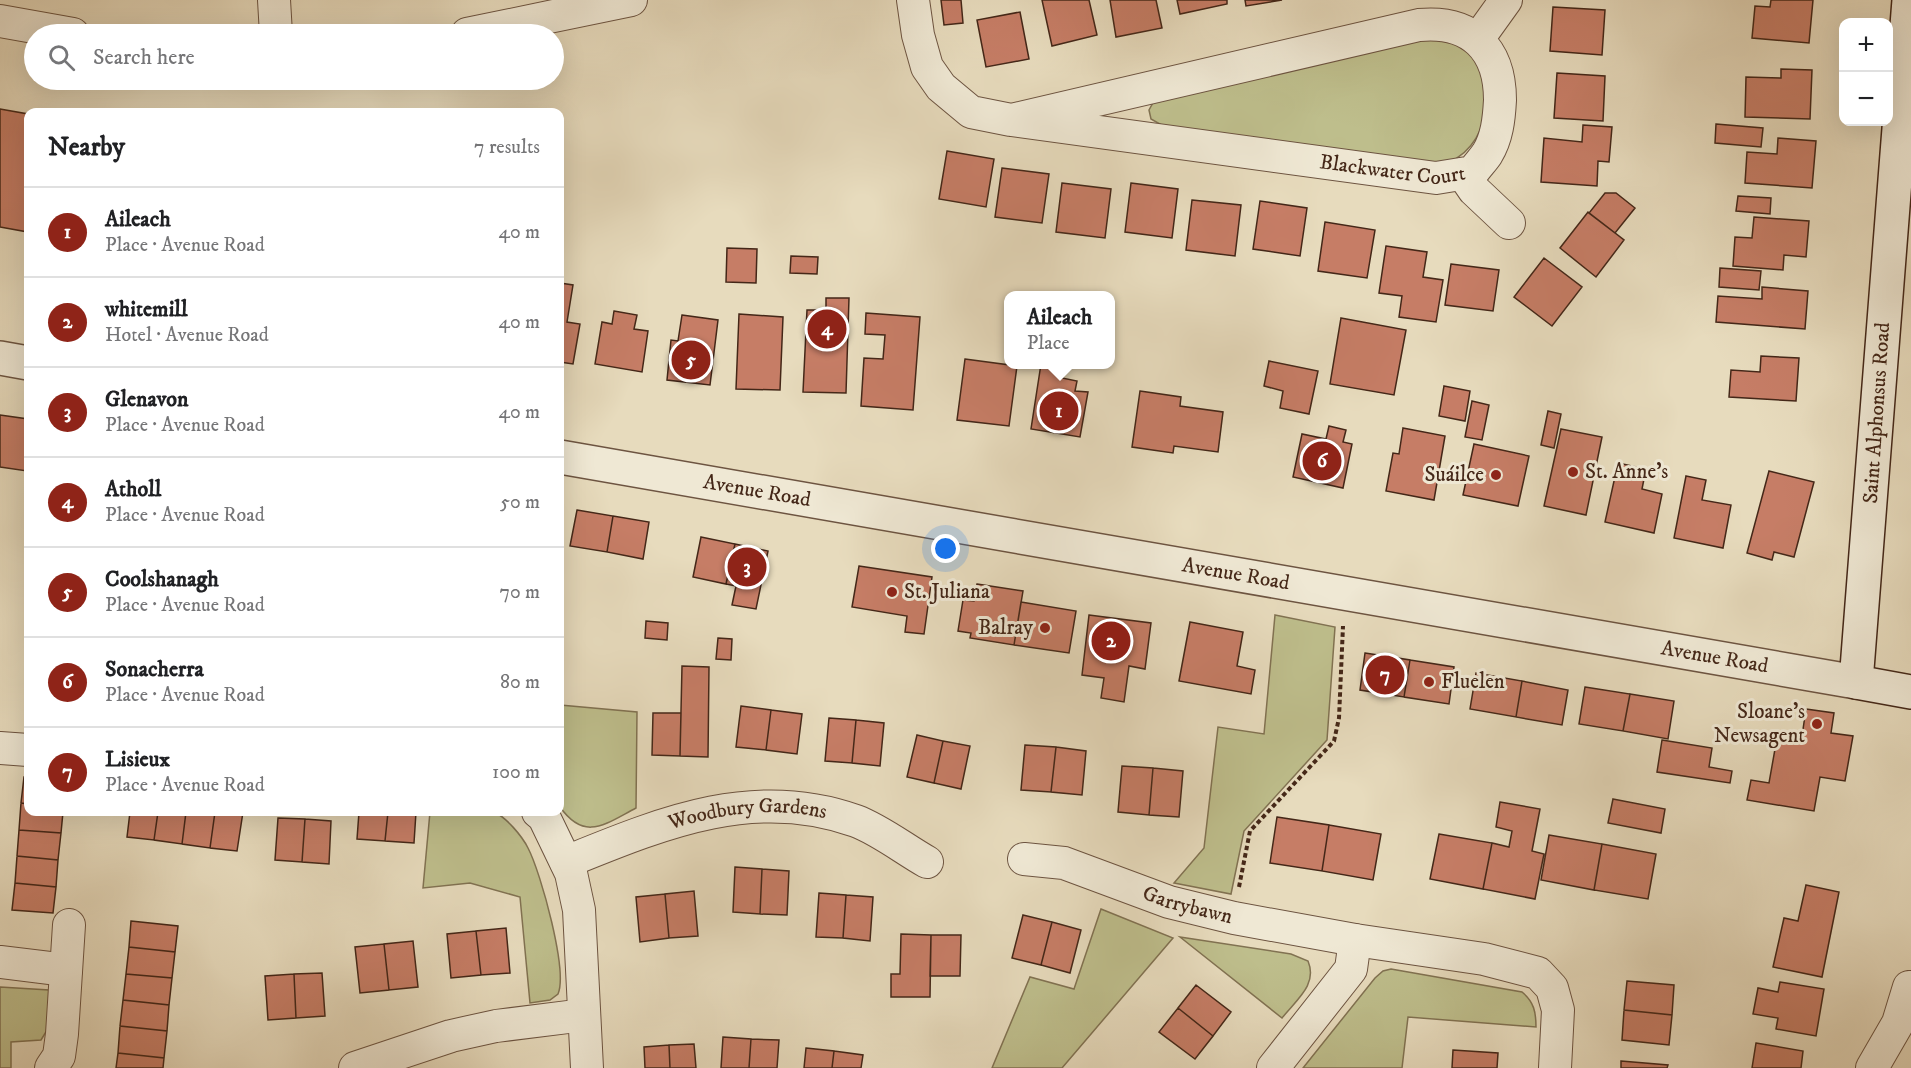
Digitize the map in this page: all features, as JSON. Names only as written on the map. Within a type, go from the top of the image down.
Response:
[{"type":"street","points":[[274,0],[275,24]]},
{"type":"street","points":[[516,24],[632,0]]},
{"type":"street","name":"Blackwater Court","points":[[913,0],[918,34],[927,67],[940,87],[971,112],[1011,120],[1436,178],[1473,172],[1487,154],[1500,116],[1498,69],[1490,52],[1478,39],[1440,23],[1011,120]]},
{"type":"street","points":[[1478,39],[1506,0]]},
{"type":"street","name":"Saint Alphonsus Road","points":[[1856,682],[1908,61],[1909,0]]},
{"type":"street","points":[[0,21],[24,25]]},
{"type":"street","points":[[1463,174],[1474,190],[1509,223]]},
{"type":"street","points":[[0,358],[24,362]]},
{"type":"street","name":"Avenue Road","points":[[564,458],[1911,692]]},
{"type":"street","points":[[0,748],[24,750]]},
{"type":"street","name":"Woodbury Gardens","points":[[566,862],[644,830],[705,812],[730,808],[771,807],[809,810],[856,822],[927,862]]},
{"type":"street","points":[[543,816],[566,862],[579,910],[588,1068]]},
{"type":"street","name":"Garrybawn","points":[[1024,860],[1064,863],[1169,902],[1234,918],[1355,940],[1494,961],[1538,973],[1552,988],[1558,1010],[1555,1068]]},
{"type":"street","points":[[51,1068],[59,1056],[69,925]]},
{"type":"street","points":[[1273,1068],[1351,969],[1355,940]]},
{"type":"street","points":[[0,962],[66,970]]},
{"type":"street","points":[[1872,1068],[1898,1023],[1909,987]]},
{"type":"street","points":[[355,1068],[451,1036],[496,1026],[584,1015]]},
{"type":"path","points":[[1234,918],[1250,831],[1334,741],[1339,718],[1344,592]]},
{"type":"green space","points":[[1432,37],[1456,43],[1473,57],[1482,74],[1486,92],[1485,111],[1480,130],[1471,146],[1457,158],[1439,165],[1165,127],[1151,119],[1149,110],[1154,101]]},
{"type":"green space","points":[[1275,615],[1335,627],[1327,740],[1244,831],[1231,894],[1174,883],[1204,848],[1218,727],[1264,734]]},
{"type":"green space","points":[[564,705],[637,712],[636,808],[615,820],[596,827],[578,824],[564,812]]},
{"type":"green space","points":[[430,816],[501,816],[525,843],[540,878],[556,944],[560,982],[558,994],[550,1000],[530,1003],[520,897],[470,883],[423,888]]},
{"type":"green space","points":[[1101,909],[1173,938],[1062,1068],[992,1068],[1030,977],[1074,989]]},
{"type":"green space","points":[[1180,937],[1291,954],[1308,961],[1310,978],[1308,985],[1282,1018]]},
{"type":"green space","points":[[1391,969],[1522,992],[1534,1008],[1536,1027],[1408,1017],[1402,1068],[1303,1068],[1375,978],[1383,971]]},
{"type":"green space","points":[[0,987],[49,990],[49,1027],[41,1040],[11,1042],[11,1068],[0,1068]]},
{"type":"building","points":[[941,0],[961,0],[963,23],[944,25]]},
{"type":"building","points":[[1042,0],[1089,0],[1097,35],[1052,46]]},
{"type":"building","points":[[1110,0],[1156,0],[1162,28],[1116,37]]},
{"type":"building","points":[[1177,0],[1227,0],[1227,4],[1180,14]]},
{"type":"building","points":[[1245,0],[1282,0],[1246,6]]},
{"type":"building","points":[[1771,0],[1813,0],[1809,43],[1752,38],[1755,6],[1770,7]]},
{"type":"building","points":[[1553,7],[1605,10],[1602,55],[1550,51]]},
{"type":"building","points":[[1020,12],[1029,59],[986,67],[977,20]]},
{"type":"building","points":[[1781,69],[1812,70],[1810,119],[1745,117],[1746,77],[1781,78]]},
{"type":"building","points":[[1557,73],[1605,76],[1603,121],[1554,118]]},
{"type":"building","points":[[0,109],[24,113],[24,231],[0,227]]},
{"type":"building","points":[[1716,124],[1763,128],[1761,147],[1715,143]]},
{"type":"building","points":[[1583,125],[1612,127],[1609,162],[1598,161],[1597,186],[1541,182],[1544,138],[1582,142]]},
{"type":"building","points":[[1778,138],[1816,141],[1812,188],[1745,183],[1747,152],[1777,154]]},
{"type":"building","points":[[947,151],[994,159],[986,207],[939,199]]},
{"type":"building","points":[[1002,168],[1049,174],[1042,223],[995,217]]},
{"type":"building","points":[[1062,183],[1111,189],[1105,238],[1056,232]]},
{"type":"building","points":[[1131,183],[1178,189],[1172,238],[1125,232]]},
{"type":"building","points":[[1605,193],[1616,193],[1635,208],[1615,233],[1589,213]]},
{"type":"building","points":[[1738,196],[1771,198],[1770,214],[1736,211]]},
{"type":"building","points":[[1192,200],[1241,205],[1235,256],[1186,250]]},
{"type":"building","points":[[1260,201],[1307,208],[1300,256],[1253,249]]},
{"type":"building","points":[[1588,212],[1624,240],[1596,277],[1560,248]]},
{"type":"building","points":[[1754,217],[1809,221],[1806,257],[1784,255],[1783,270],[1733,266],[1735,237],[1752,238]]},
{"type":"building","points":[[1325,222],[1375,230],[1367,278],[1318,271]]},
{"type":"building","points":[[1386,246],[1427,252],[1423,277],[1443,280],[1436,322],[1399,317],[1402,296],[1379,293]]},
{"type":"building","points":[[727,248],[757,249],[756,283],[726,282]]},
{"type":"building","points":[[791,256],[818,257],[817,274],[790,273]]},
{"type":"building","points":[[1544,258],[1582,287],[1552,326],[1514,297]]},
{"type":"building","points":[[1451,264],[1499,270],[1493,311],[1445,305]]},
{"type":"building","points":[[1720,268],[1761,271],[1759,290],[1719,287]]},
{"type":"building","points":[[564,284],[573,285],[567,322],[580,324],[573,364],[564,363]]},
{"type":"building","points":[[1762,287],[1808,291],[1805,329],[1716,322],[1718,296],[1762,299]]},
{"type":"building","points":[[826,298],[849,298],[846,393],[803,392],[807,310],[826,310]]},
{"type":"building","points":[[614,311],[637,315],[634,329],[648,331],[642,372],[595,364],[602,322],[612,324]]},
{"type":"building","points":[[866,313],[920,317],[913,410],[861,406],[864,358],[883,359],[885,335],[865,334]]},
{"type":"building","points":[[739,314],[783,317],[780,390],[736,389]]},
{"type":"building","points":[[682,315],[718,320],[710,385],[667,380],[671,340],[678,341]]},
{"type":"building","points":[[1341,318],[1406,330],[1394,395],[1330,384]]},
{"type":"building","points":[[1761,356],[1799,358],[1796,401],[1729,397],[1731,370],[1760,372]]},
{"type":"building","points":[[965,359],[1004,364],[1004,369],[1017,369],[1009,426],[957,420]]},
{"type":"building","points":[[1269,361],[1318,371],[1309,414],[1280,408],[1283,391],[1264,386]]},
{"type":"building","points":[[1040,369],[1064,369],[1062,378],[1077,381],[1075,391],[1088,392],[1080,437],[1031,429]]},
{"type":"building","points":[[1444,386],[1470,391],[1465,421],[1439,416]]},
{"type":"building","points":[[1140,391],[1181,397],[1180,406],[1223,412],[1218,452],[1174,446],[1173,453],[1132,447]]},
{"type":"building","points":[[1472,401],[1489,405],[1482,440],[1465,437]]},
{"type":"building","points":[[1548,411],[1561,414],[1554,448],[1541,445]]},
{"type":"building","points":[[0,415],[24,418],[24,471],[0,467]]},
{"type":"building","points":[[1329,426],[1346,430],[1343,442],[1352,444],[1343,488],[1293,477],[1302,434],[1326,439]]},
{"type":"building","points":[[1403,428],[1445,436],[1434,500],[1386,491],[1393,453],[1399,454]]},
{"type":"building","name":"St. Anne's","points":[[1561,429],[1602,437],[1586,515],[1544,506]]},
{"type":"building","name":"Suáilce","points":[[1474,444],[1529,456],[1518,506],[1463,495]]},
{"type":"building","points":[[1618,463],[1646,469],[1642,489],[1662,494],[1654,533],[1605,522]]},
{"type":"building","points":[[1769,471],[1814,482],[1794,557],[1774,552],[1772,560],[1747,553]]},
{"type":"building","points":[[1686,476],[1706,480],[1702,500],[1731,505],[1723,548],[1674,538]]},
{"type":"building","points":[[577,510],[613,516],[607,552],[570,546]]},
{"type":"building","points":[[613,516],[649,522],[643,559],[607,552]]},
{"type":"building","points":[[701,537],[735,544],[726,584],[693,577]]},
{"type":"building","points":[[735,544],[768,551],[756,609],[732,605],[736,586],[726,584]]},
{"type":"building","name":"St. Juliana","points":[[859,566],[932,577],[924,634],[905,632],[907,616],[852,607]]},
{"type":"building","points":[[977,584],[1023,591],[1014,645],[970,638],[971,633],[958,631],[963,600],[974,601]]},
{"type":"building","name":"Balray","points":[[1021,602],[1076,611],[1069,653],[1014,645]]},
{"type":"building","points":[[1089,615],[1151,623],[1145,669],[1129,666],[1124,702],[1101,698],[1104,678],[1082,675]]},
{"type":"building","points":[[646,621],[668,623],[667,640],[645,638]]},
{"type":"building","points":[[1190,622],[1243,632],[1237,666],[1255,670],[1251,694],[1179,681]]},
{"type":"building","points":[[718,638],[732,639],[731,660],[716,659]]},
{"type":"building","points":[[1365,653],[1410,660],[1404,697],[1360,690]]},
{"type":"building","name":"Fluelen","points":[[1410,660],[1454,667],[1449,704],[1404,697]]},
{"type":"building","points":[[682,666],[709,667],[708,757],[680,756]]},
{"type":"building","points":[[1476,673],[1522,681],[1516,717],[1470,709]]},
{"type":"building","points":[[1522,681],[1568,690],[1562,725],[1516,717]]},
{"type":"building","points":[[1585,687],[1630,694],[1623,731],[1579,724]]},
{"type":"building","points":[[1630,694],[1674,701],[1668,739],[1623,731]]},
{"type":"building","points":[[741,706],[771,710],[766,750],[736,747]]},
{"type":"building","points":[[1806,709],[1834,713],[1831,733],[1853,736],[1845,781],[1820,777],[1814,811],[1747,800],[1751,780],[1769,783],[1778,732],[1802,736]]},
{"type":"building","points":[[771,710],[802,714],[797,754],[766,750]]},
{"type":"building","points":[[653,713],[681,713],[680,756],[652,755]]},
{"type":"building","points":[[829,718],[856,720],[852,763],[825,761]]},
{"type":"building","points":[[856,720],[884,723],[880,766],[852,763]]},
{"type":"building","points":[[917,735],[943,741],[934,783],[907,777]]},
{"type":"building","points":[[1662,740],[1712,748],[1709,767],[1732,771],[1730,783],[1657,772]]},
{"type":"building","points":[[943,741],[970,746],[961,789],[934,783]]},
{"type":"building","points":[[1025,745],[1056,747],[1051,792],[1021,790]]},
{"type":"building","points":[[1056,747],[1086,751],[1082,795],[1051,792]]},
{"type":"building","points":[[1122,766],[1153,768],[1149,815],[1118,812]]},
{"type":"building","points":[[1153,768],[1183,771],[1179,817],[1149,815]]},
{"type":"building","points":[[24,777],[24,803],[21,803]]},
{"type":"building","points":[[1613,799],[1665,809],[1661,833],[1608,823]]},
{"type":"building","points":[[1500,802],[1540,809],[1532,851],[1544,854],[1535,899],[1483,889],[1492,843],[1509,847],[1512,831],[1496,827]]},
{"type":"building","points":[[21,803],[24,803],[24,816],[63,816],[61,833],[19,830]]},
{"type":"building","points":[[130,816],[157,816],[154,840],[127,837]]},
{"type":"building","points":[[157,816],[186,816],[182,844],[154,840]]},
{"type":"building","points":[[186,816],[214,816],[210,848],[182,844]]},
{"type":"building","points":[[214,816],[242,816],[237,851],[210,848]]},
{"type":"building","points":[[359,816],[388,816],[385,841],[357,839]]},
{"type":"building","points":[[388,816],[416,816],[414,843],[385,841]]},
{"type":"building","points":[[1277,817],[1329,825],[1322,871],[1270,863]]},
{"type":"building","points":[[278,818],[305,819],[302,862],[275,860]]},
{"type":"building","points":[[305,819],[331,821],[329,864],[302,862]]},
{"type":"building","points":[[1329,825],[1381,834],[1373,880],[1322,871]]},
{"type":"building","points":[[19,830],[61,833],[58,860],[17,856]]},
{"type":"building","points":[[1439,834],[1492,843],[1483,889],[1430,879]]},
{"type":"building","points":[[1549,835],[1602,844],[1594,890],[1541,880]]},
{"type":"building","points":[[1602,844],[1656,854],[1648,899],[1594,890]]},
{"type":"building","points":[[17,856],[58,860],[56,887],[15,883]]},
{"type":"building","points":[[735,867],[762,869],[760,914],[733,912]]},
{"type":"building","points":[[762,869],[789,871],[787,915],[760,914]]},
{"type":"building","points":[[15,883],[56,887],[53,913],[12,910]]},
{"type":"building","points":[[1806,885],[1839,892],[1822,977],[1773,967],[1784,918],[1798,921]]},
{"type":"building","points":[[694,891],[698,936],[669,938],[665,894]]},
{"type":"building","points":[[819,893],[846,895],[843,938],[816,937]]},
{"type":"building","points":[[665,894],[669,938],[640,942],[636,897]]},
{"type":"building","points":[[846,895],[873,897],[870,941],[843,938]]},
{"type":"building","points":[[1023,915],[1052,922],[1041,965],[1012,958]]},
{"type":"building","points":[[131,921],[178,926],[175,952],[129,947]]},
{"type":"building","points":[[1052,922],[1081,930],[1070,973],[1041,965]]},
{"type":"building","points":[[506,928],[510,973],[481,975],[476,931]]},
{"type":"building","points":[[476,931],[481,975],[451,978],[447,934]]},
{"type":"building","points":[[901,934],[931,935],[930,997],[891,997],[891,974],[900,974]]},
{"type":"building","points":[[931,935],[961,935],[960,976],[930,976]]},
{"type":"building","points":[[413,941],[418,987],[389,990],[384,944]]},
{"type":"building","points":[[384,944],[389,990],[360,993],[355,947]]},
{"type":"building","points":[[129,947],[175,952],[172,978],[126,974]]},
{"type":"building","points":[[322,973],[325,1016],[296,1018],[294,974]]},
{"type":"building","points":[[126,974],[172,978],[169,1005],[123,1000]]},
{"type":"building","points":[[294,974],[296,1018],[268,1020],[265,976]]},
{"type":"building","points":[[1627,981],[1674,985],[1672,1015],[1624,1010]]},
{"type":"building","points":[[1780,982],[1824,989],[1816,1036],[1776,1029],[1778,1018],[1753,1014],[1758,988],[1778,992]]},
{"type":"building","points":[[1196,985],[1231,1012],[1213,1036],[1178,1008]]},
{"type":"building","points":[[123,1000],[169,1005],[167,1031],[120,1026]]},
{"type":"building","points":[[1178,1008],[1213,1036],[1195,1059],[1159,1032]]},
{"type":"building","points":[[1624,1010],[1672,1015],[1669,1045],[1622,1040]]},
{"type":"building","points":[[120,1026],[167,1031],[164,1058],[118,1053]]},
{"type":"building","points":[[723,1037],[751,1039],[749,1068],[721,1068]]},
{"type":"building","points":[[751,1039],[779,1040],[777,1068],[749,1068]]},
{"type":"building","points":[[1756,1043],[1803,1051],[1801,1068],[1752,1068]]},
{"type":"building","points":[[694,1044],[696,1068],[670,1068],[669,1045]]},
{"type":"building","points":[[669,1045],[670,1068],[645,1068],[644,1047]]},
{"type":"building","points":[[806,1048],[834,1051],[832,1068],[804,1068]]},
{"type":"building","points":[[1453,1050],[1498,1053],[1497,1068],[1452,1068]]},
{"type":"building","points":[[834,1051],[863,1055],[861,1068],[832,1068]]},
{"type":"building","points":[[118,1053],[164,1058],[163,1068],[116,1068]]},
{"type":"building","points":[[1621,1061],[1668,1065],[1667,1068],[1621,1068]]},
{"type":"place","name":"Atholl","points":[[827,329]]},
{"type":"place","name":"Coolshanagh","points":[[691,360]]},
{"type":"place","name":"Aileach","points":[[1059,411]]},
{"type":"place","name":"Sonacherra","points":[[1322,461]]},
{"type":"place","name":"St. Anne's","points":[[1573,472]]},
{"type":"place","name":"Suáilce","points":[[1496,475]]},
{"type":"place","name":"Glenavon","points":[[747,567]]},
{"type":"place","name":"St. Juliana","points":[[892,592]]},
{"type":"place","name":"Balray","points":[[1045,628]]},
{"type":"place","name":"whitemill","points":[[1111,641]]},
{"type":"place","name":"Lisieux","points":[[1385,675]]},
{"type":"place","name":"Fluelen","points":[[1429,682]]},
{"type":"place","name":"Sloane's Newsagent","points":[[1817,724]]}]
